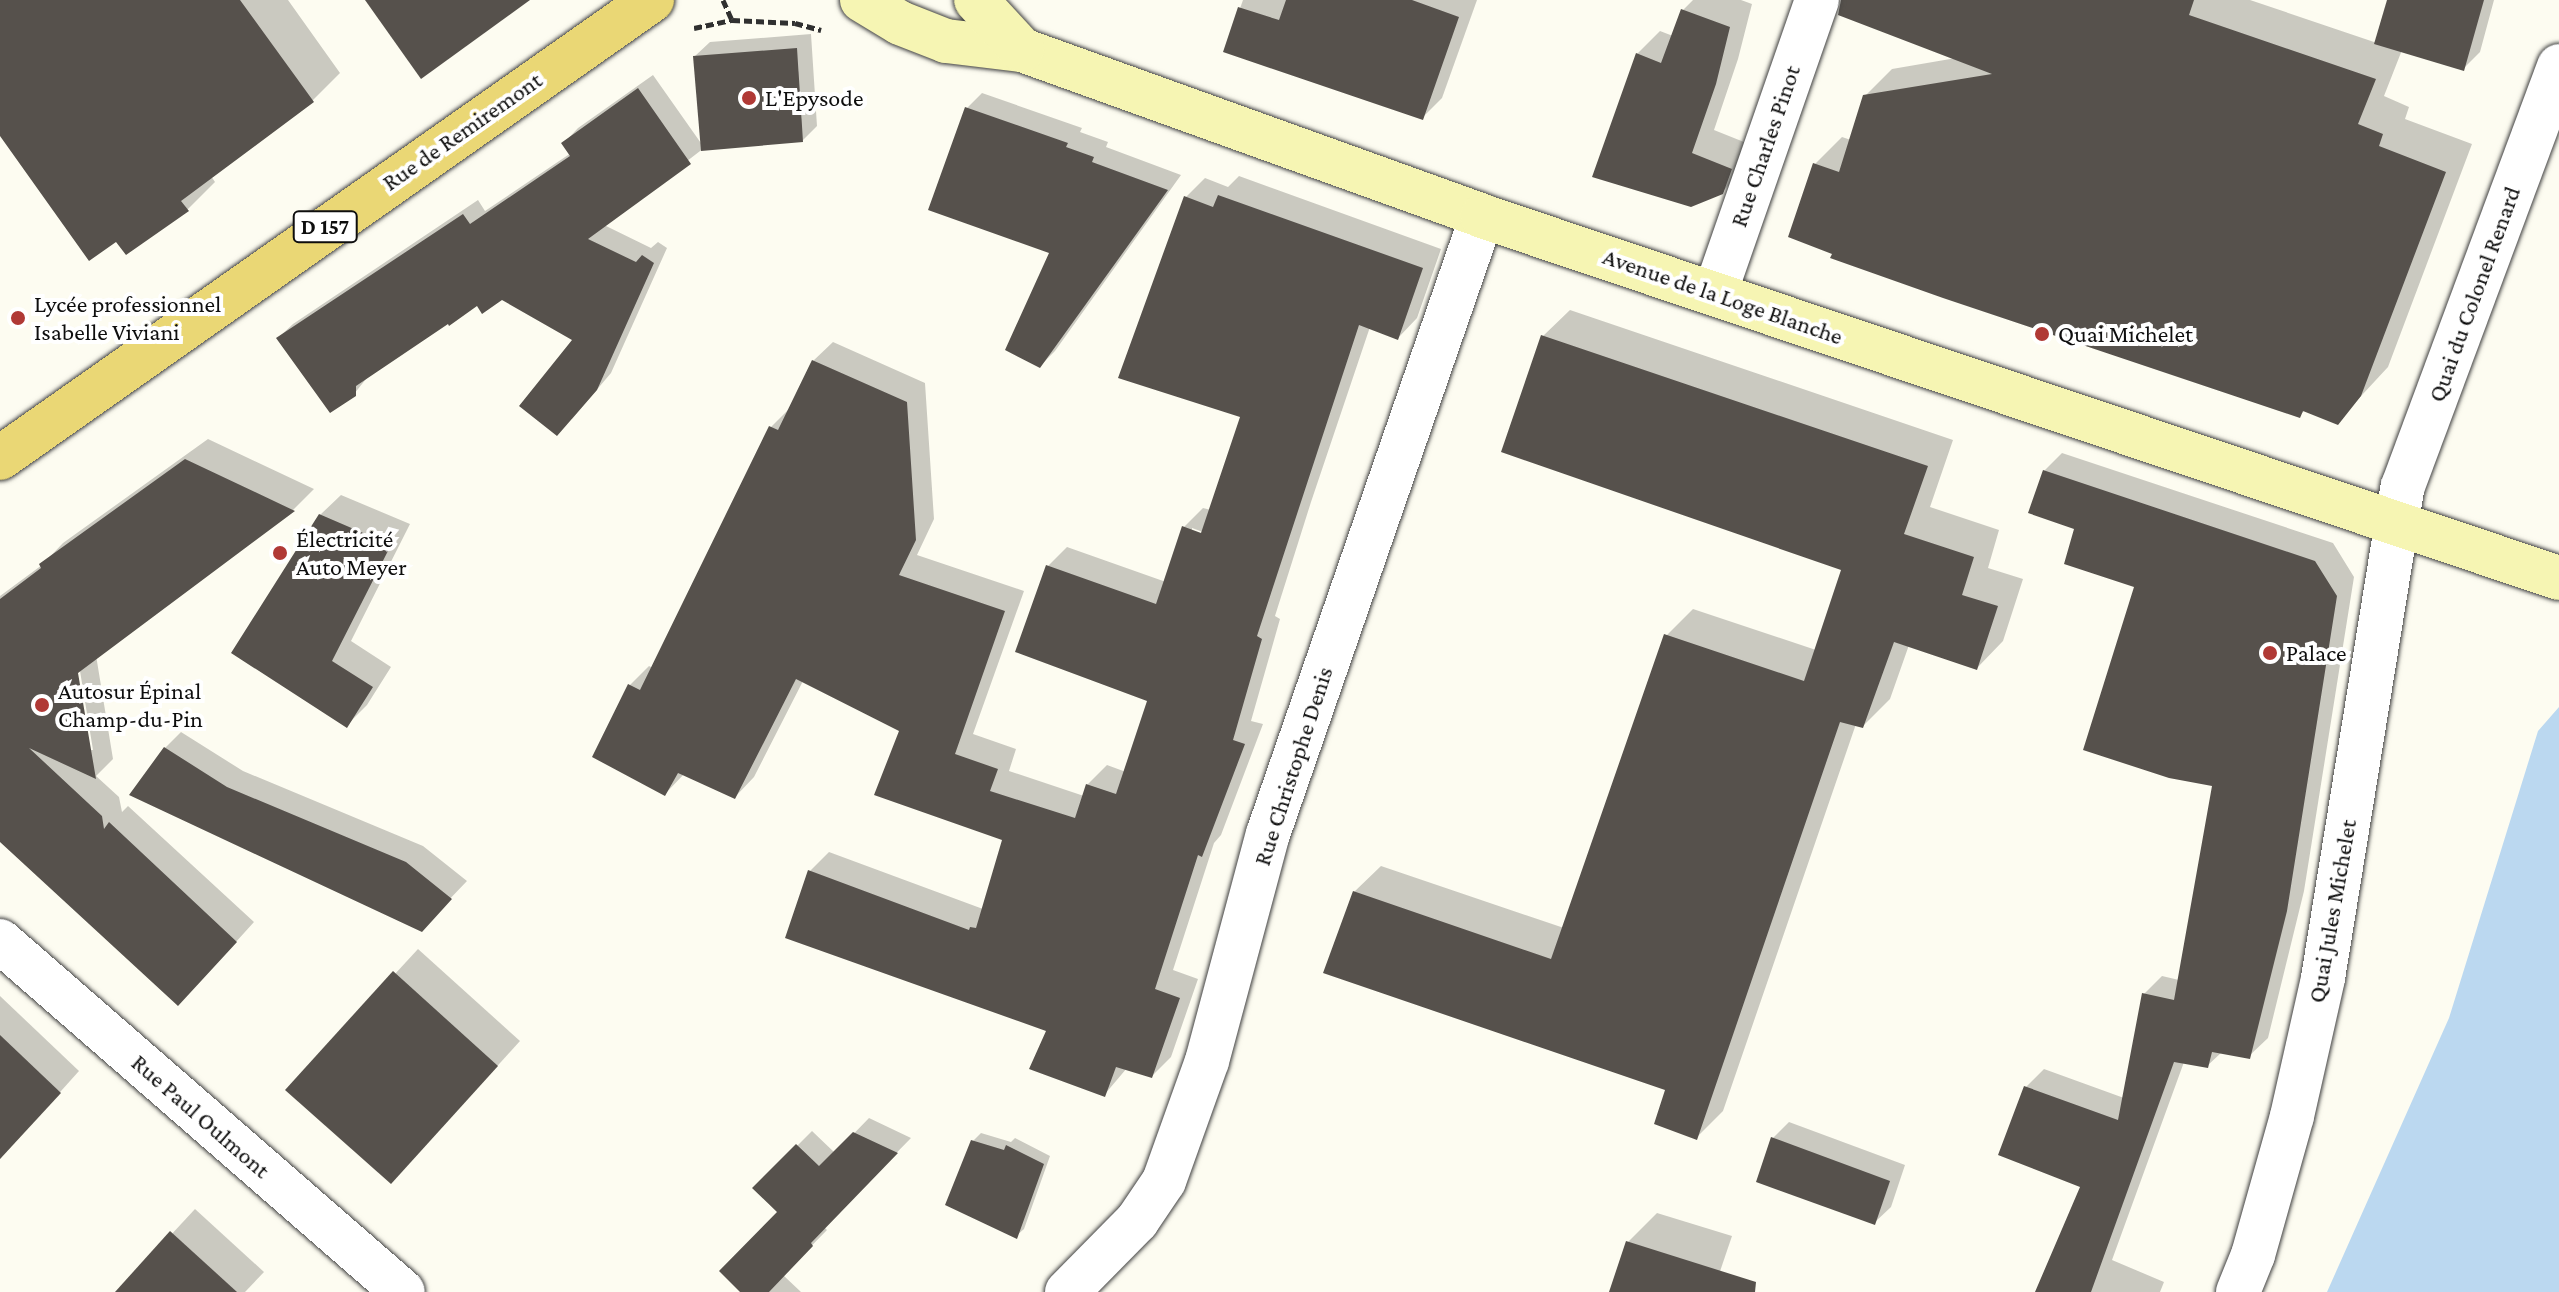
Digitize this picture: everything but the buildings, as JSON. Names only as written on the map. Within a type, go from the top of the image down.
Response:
[{"type":"main road","name":"Rue de Remiremont","points":[[0,458],[420,160],[652,0]]},
{"type":"street","name":"Avenue de la Loge Blanche","points":[[862,0],[900,23],[946,41],[1022,50],[1482,216],[2559,578]]},
{"type":"street","name":"Avenue de la Loge Blanche","points":[[976,0],[1022,50]]},
{"type":"street","name":"Rue Charles Pinot","points":[[1715,293],[1817,0]]},
{"type":"street","name":"Quai du Colonel Renard","points":[[2410,528],[2407,474],[2559,66]]},
{"type":"street","name":"Rue Christophe Denis","points":[[1067,1292],[1137,1221],[1164,1181],[1207,1061],[1268,834],[1482,216]]},
{"type":"street","name":"Quai Jules Michelet","points":[[2238,1292],[2253,1255],[2292,1116],[2323,978],[2410,528]]},
{"type":"street","name":"Rue Paul Oulmont","points":[[0,941],[403,1292]]},
{"type":"path","points":[[723,0],[732,20],[795,23],[833,33]]},
{"type":"water","points":[[2559,707],[2559,1292],[2327,1292],[2449,1018],[2538,731]]},
{"type":"place","name":"L'Epysode","points":[[749,98]]},
{"type":"place","name":"Lycée professionnel Isabelle Viviani","points":[[18,318]]},
{"type":"place","name":"Quai Michelet","points":[[2042,334]]},
{"type":"place","name":"Électricité Auto Meyer","points":[[280,553]]},
{"type":"place","name":"Palace","points":[[2270,653]]},
{"type":"place","name":"Autosur Épinal Champ-du-Pin","points":[[42,705]]}]
